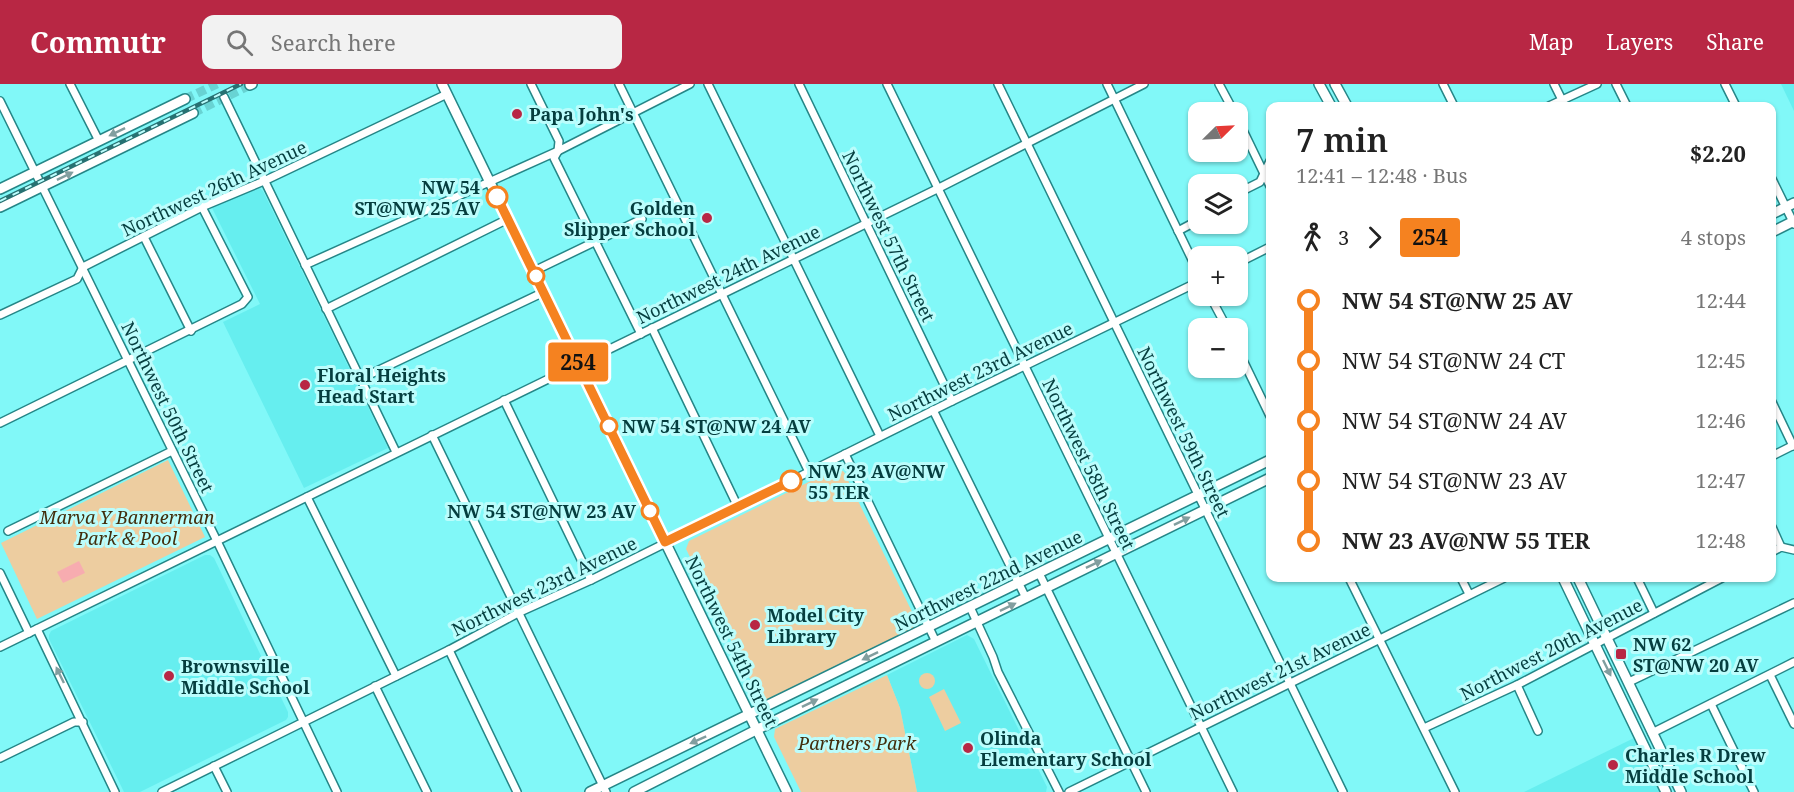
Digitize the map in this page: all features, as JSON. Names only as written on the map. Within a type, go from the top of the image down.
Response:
[{"type":"main road","name":"Northwest 54th Street","points":[[442,84],[787,792]]},
{"type":"main road","points":[[1319,84],[1329,102]]},
{"type":"main road","points":[[1335,84],[1345,102]]},
{"type":"main road","points":[[0,189],[185,99]]},
{"type":"main road","points":[[0,207],[193,113]]},
{"type":"main road","points":[[148,135],[154,127],[150,116]]},
{"type":"main road","points":[[1776,212],[1790,205]]},
{"type":"main road","points":[[1776,230],[1794,222]]},
{"type":"main road","name":"Northwest 22nd Avenue","points":[[590,792],[605,789],[750,715],[1266,462]]},
{"type":"main road","name":"Northwest 22nd Avenue","points":[[634,792],[1266,480]]},
{"type":"main road","points":[[1565,582],[1666,792]]},
{"type":"main road","points":[[1580,582],[1682,792]]},
{"type":"street","points":[[70,84],[99,141]]},
{"type":"street","points":[[531,84],[559,141],[558,151],[554,158],[641,334]]},
{"type":"street","points":[[619,84],[809,472]]},
{"type":"street","points":[[305,265],[558,151],[690,84]]},
{"type":"street","points":[[708,84],[880,436]]},
{"type":"street","name":"Northwest 57th Street","points":[[799,84],[952,400]]},
{"type":"street","name":"Northwest 58th Street","points":[[887,84],[936,189],[1233,792]]},
{"type":"street","name":"Northwest 59th Street","points":[[998,84],[1343,792]]},
{"type":"street","points":[[1107,84],[1188,252]]},
{"type":"street","name":"Northwest 24th Avenue","points":[[0,647],[936,189],[1144,84]]},
{"type":"street","points":[[1219,84],[1229,102]]},
{"type":"street","points":[[1443,84],[1452,102]]},
{"type":"street","points":[[1554,84],[1563,102]]},
{"type":"street","points":[[1565,102],[1597,84]]},
{"type":"street","points":[[1616,84],[1626,102]]},
{"type":"street","points":[[1725,84],[1734,102]]},
{"type":"street","name":"Northwest 26th Avenue","points":[[0,315],[77,279],[83,267],[202,207],[264,181],[447,94]]},
{"type":"street","points":[[224,97],[396,452]]},
{"type":"street","name":"Northwest 50th Street","points":[[0,101],[217,541],[337,792]]},
{"type":"street","points":[[1248,140],[1266,177]]},
{"type":"street","points":[[1248,187],[1260,182],[1266,168]]},
{"type":"street","points":[[1776,185],[1790,205],[1794,222]]},
{"type":"street","points":[[0,423],[242,304],[248,297],[202,207]]},
{"type":"street","points":[[326,309],[508,219]]},
{"type":"street","points":[[534,272],[642,219]]},
{"type":"street","points":[[1178,231],[1188,226]]},
{"type":"street","points":[[144,237],[191,331]]},
{"type":"street","points":[[1248,258],[1266,249]]},
{"type":"street","name":"Northwest 23rd Avenue","points":[[162,792],[304,723],[520,612],[591,580],[952,400],[1188,287]]},
{"type":"street","points":[[360,379],[544,292]]},
{"type":"street","points":[[652,328],[738,507]]},
{"type":"street","points":[[1248,371],[1266,408]]},
{"type":"street","points":[[504,400],[591,580]]},
{"type":"street","points":[[933,410],[1026,598]]},
{"type":"street","points":[[1776,410],[1793,445],[1776,454]]},
{"type":"street","points":[[432,435],[605,789]]},
{"type":"street","points":[[8,531],[172,451]]},
{"type":"street","points":[[845,454],[936,642]]},
{"type":"street","points":[[307,497],[396,676]]},
{"type":"street","points":[[1776,536],[1781,547]]},
{"type":"street","points":[[1776,550],[1781,547],[1794,550]]},
{"type":"street","points":[[0,573],[29,633]]},
{"type":"street","points":[[1039,573],[1146,792]]},
{"type":"street","points":[[1350,582],[1455,792]]},
{"type":"street","points":[[1463,582],[1469,594]]},
{"type":"street","name":"Northwest 21st Avenue","points":[[1069,792],[1495,582]]},
{"type":"street","points":[[1639,582],[1654,613]]},
{"type":"street","name":"Northwest 20th Avenue","points":[[1424,728],[1517,685],[1714,582]]},
{"type":"street","points":[[1629,682],[1794,603]]},
{"type":"street","points":[[970,608],[999,674],[1059,792]]},
{"type":"street","points":[[37,629],[116,792]]},
{"type":"street","points":[[449,650],[518,792]]},
{"type":"street","points":[[1652,733],[1794,662]]},
{"type":"street","points":[[1770,675],[1794,724]]},
{"type":"street","points":[[1517,685],[1538,731]]},
{"type":"street","points":[[375,686],[427,792]]},
{"type":"street","points":[[1711,704],[1754,792]]},
{"type":"street","points":[[0,758],[74,722],[83,722]]},
{"type":"street","points":[[214,766],[227,792]]},
{"type":"shaded area","points":[[1781,84],[1794,84],[1794,111]]},
{"type":"shaded area","name":"Floral Heights Head Start","points":[[253,187],[263,191],[388,448],[304,488],[223,322],[260,304],[212,208]]},
{"type":"shaded area","name":"Brownsville Middle School","points":[[205,555],[214,558],[288,712],[288,717],[140,792],[124,792],[49,635],[51,631]]},
{"type":"shaded area","points":[[79,561],[85,573],[63,583],[57,572]]},
{"type":"shaded area","name":"Olinda Elementary School","points":[[967,635],[974,639],[1047,787],[1046,792],[917,792],[900,708],[887,675]]},
{"type":"shaded area","name":"Charles R Drew Middle School","points":[[1634,738],[1660,792],[1524,792]]},
{"type":"green space","name":"Marva Y Bannerman Park & Pool","points":[[168,460],[205,537],[37,619],[1,543]]},
{"type":"green space","points":[[835,469],[844,472],[916,620],[913,628],[766,700],[759,697],[686,549],[689,541]]},
{"type":"green space","points":[[927,673],[935,681],[927,689],[919,681]]},
{"type":"green space","name":"Partners Park","points":[[887,675],[900,708],[917,792],[801,792],[774,737],[775,729]]},
{"type":"green space","points":[[944,689],[961,723],[945,731],[929,697]]},
{"type":"tunnel","points":[[185,99],[217,84]]},
{"type":"tunnel","points":[[193,113],[250,85]]},
{"type":"railway","points":[[0,201],[241,84]]},
{"type":"bus line","name":"254","points":[[497,197],[665,542],[791,481]]},
{"type":"place","name":"Papa John's","points":[[517,114]]},
{"type":"place","name":"NW 54 ST@NW 25 AV","points":[[497,197]]},
{"type":"place","name":"Golden Slipper School","points":[[707,218]]},
{"type":"place","name":"Floral Heights Head Start","points":[[305,385]]},
{"type":"place","name":"NW 54 ST@NW 24 AV","points":[[609,426]]},
{"type":"place","name":"NW 23 AV@NW 55 TER","points":[[791,481]]},
{"type":"place","name":"NW 54 ST@NW 23 AV","points":[[650,511]]},
{"type":"place","name":"Model City Library","points":[[755,625]]},
{"type":"place","name":"NW 62 ST@NW 20 AV","points":[[1621,654]]},
{"type":"place","name":"Brownsville Middle School","points":[[169,676]]},
{"type":"place","name":"Olinda Elementary School","points":[[968,748]]},
{"type":"place","name":"Charles R Drew Middle School","points":[[1613,765]]}]
